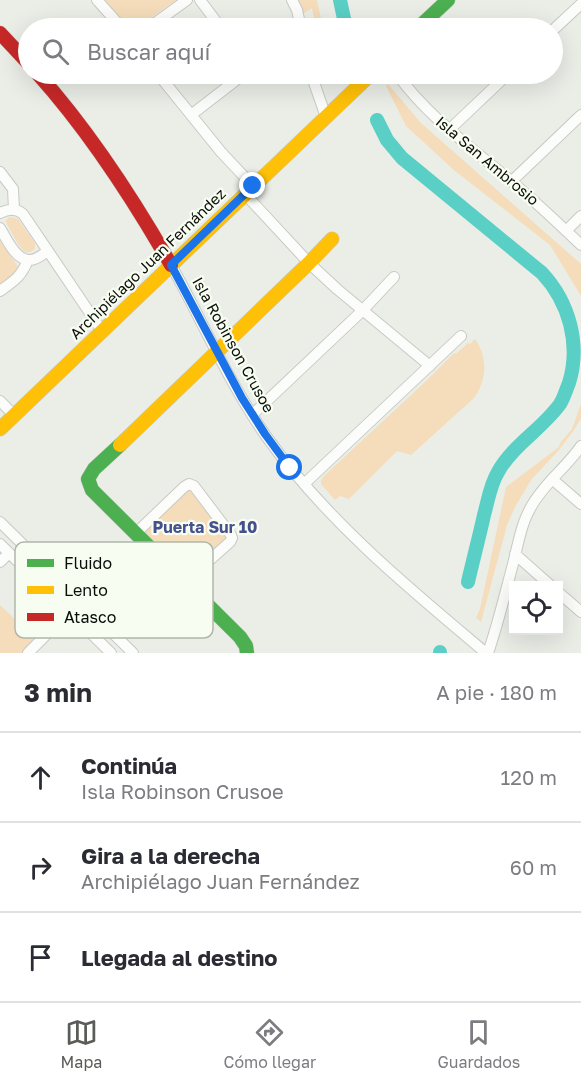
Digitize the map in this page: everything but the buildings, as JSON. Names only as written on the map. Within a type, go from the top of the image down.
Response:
[{"type":"street","points":[[97,0],[113,18]]},
{"type":"street","points":[[162,18],[187,0]]},
{"type":"street","points":[[200,0],[214,18]]},
{"type":"street","points":[[292,0],[299,18]]},
{"type":"street","points":[[429,18],[448,0]]},
{"type":"street","points":[[563,21],[581,4]]},
{"type":"street","points":[[0,33],[18,52]]},
{"type":"street","name":"Isla Robinson Crusoe","points":[[47,84],[109,165],[150,228],[252,415],[278,452],[348,532],[487,653]]},
{"type":"street","points":[[166,84],[309,263],[362,311],[430,366]]},
{"type":"street","points":[[191,115],[231,84]]},
{"type":"street","points":[[314,84],[326,117]]},
{"type":"street","name":"Archipiélago Juan Fernández","points":[[0,429],[361,84]]},
{"type":"street","name":"Isla San Ambrosio","points":[[405,84],[449,130],[512,182],[581,245]]},
{"type":"street","points":[[449,130],[497,84]]},
{"type":"street","points":[[512,182],[581,115]]},
{"type":"street","points":[[0,172],[14,189],[14,209]]},
{"type":"street","points":[[0,213],[14,209],[23,214],[102,331]]},
{"type":"street","points":[[566,231],[581,216]]},
{"type":"street","points":[[0,228],[21,258],[28,260],[37,258],[48,251]]},
{"type":"street","points":[[143,542],[92,490],[88,479],[94,469],[332,239]]},
{"type":"street","points":[[0,291],[18,278],[28,260]]},
{"type":"street","points":[[252,415],[362,311],[394,277]]},
{"type":"street","points":[[304,484],[461,336]]},
{"type":"street","points":[[0,401],[14,416]]},
{"type":"street","points":[[487,653],[530,508],[552,479],[581,448]]},
{"type":"street","points":[[552,479],[581,504]]},
{"type":"street","points":[[135,534],[189,484],[194,486],[232,538],[213,557]]},
{"type":"street","points":[[0,522],[20,542]]},
{"type":"street","points":[[0,544],[15,559]]},
{"type":"street","points":[[0,562],[9,553]]},
{"type":"street","points":[[515,554],[546,581]]},
{"type":"street","points":[[563,596],[581,612]]},
{"type":"street","points":[[213,611],[240,637],[246,646],[247,653]]},
{"type":"street","points":[[28,653],[43,638]]},
{"type":"street","points":[[96,638],[111,653]]},
{"type":"street","points":[[118,638],[133,653]]},
{"type":"shaded area","points":[[103,0],[176,0],[151,18],[118,18]]},
{"type":"shaded area","points":[[297,0],[317,0],[321,18],[314,18],[312,8],[303,14]]},
{"type":"shaded area","points":[[388,84],[421,123],[581,264],[581,296],[550,245],[455,171],[406,126],[386,86]]},
{"type":"shaded area","points":[[10,217],[18,219],[35,243],[35,249],[31,252],[24,250],[15,238],[6,222]]},
{"type":"shaded area","points":[[0,241],[19,268],[17,274],[0,286]]},
{"type":"shaded area","points":[[475,339],[482,353],[484,368],[481,384],[474,398],[411,455],[397,451],[349,499],[340,496],[335,500],[321,484],[324,476],[454,353],[456,354]]},
{"type":"shaded area","points":[[581,404],[581,418],[574,430],[531,480],[515,507],[507,525],[481,622],[476,618],[480,609],[506,487],[559,447],[572,429]]},
{"type":"shaded area","points":[[190,488],[228,536],[227,540],[213,552],[213,542],[151,542],[146,537],[146,529]]},
{"type":"shaded area","points":[[0,605],[15,619],[15,638],[35,638],[37,640],[24,653],[0,653]]},
{"type":"waterway","points":[[340,0],[344,18]]},
{"type":"waterway","points":[[377,120],[387,140],[402,158],[542,273],[566,310],[573,339],[572,368],[564,397],[553,413],[504,462],[495,477],[468,582]]},
{"type":"traffic: fast","points":[[429,18],[448,0]]},
{"type":"traffic: fast","points":[[120,445],[94,469],[88,479],[92,490],[144,542]]},
{"type":"traffic: fast","points":[[213,610],[240,637],[246,646],[247,653]]},
{"type":"traffic: slow","points":[[0,429],[361,84]]},
{"type":"traffic: slow","points":[[120,445],[332,239]]},
{"type":"traffic: jam","points":[[0,33],[18,52]]},
{"type":"traffic: jam","points":[[47,84],[109,166],[171,265]]},
{"type":"district","name":"Puerta Sur 10","points":[[205,527]]},
{"type":"route","points":[[253,186],[171,265],[242,398],[290,468]]}]
